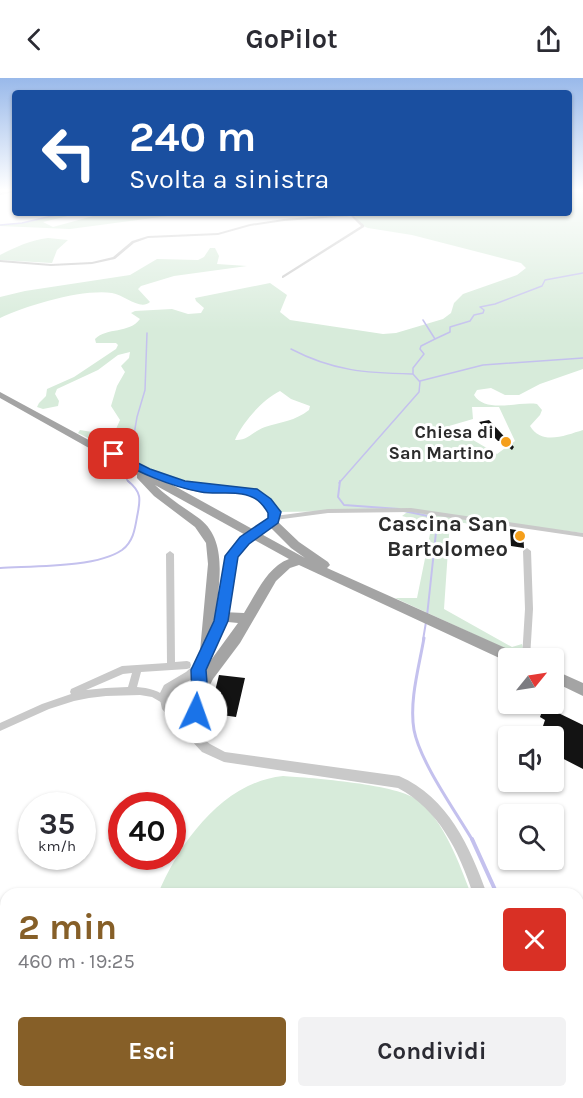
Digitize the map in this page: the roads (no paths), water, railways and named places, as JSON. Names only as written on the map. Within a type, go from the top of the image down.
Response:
[{"type":"main road","points":[[0,395],[300,560],[498,651]]},
{"type":"main road","points":[[108,454],[114,454],[154,475],[187,486],[253,492],[270,505],[274,520],[295,545],[310,556],[413,613]]},
{"type":"main road","points":[[132,467],[158,494],[199,524],[211,541],[214,564],[207,651]]},
{"type":"main road","points":[[198,695],[208,675],[276,573],[286,565],[300,560]]},
{"type":"main road","points":[[222,616],[248,618]]},
{"type":"main road","points":[[564,681],[583,690]]},
{"type":"street","points":[[0,261],[51,265],[92,263],[114,258],[134,242],[157,237]]},
{"type":"street","points":[[283,277],[346,237]]},
{"type":"street","points":[[62,699],[93,692],[148,692],[182,681],[200,665],[222,616],[231,556],[244,541],[274,520],[328,511],[409,510],[583,535]]},
{"type":"street","points":[[527,551],[529,609],[527,648]]},
{"type":"street","points":[[170,554],[171,666]]},
{"type":"street","points":[[200,665],[198,695],[200,740]]},
{"type":"street","points":[[0,727],[122,670],[187,666]]},
{"type":"street","points":[[131,691],[137,670]]},
{"type":"street","points":[[182,681],[192,682],[198,695]]},
{"type":"street","points":[[170,686],[165,692],[167,705],[206,748],[224,757],[399,782],[409,786],[428,800],[445,820],[477,888]]},
{"type":"street","points":[[148,692],[167,705],[184,712],[198,695]]},
{"type":"waterway","points":[[435,339],[450,332],[450,327],[470,321],[474,315],[483,313],[484,310],[480,307],[495,304],[542,286],[545,280],[583,273]]},
{"type":"waterway","points":[[423,320],[435,339]]},
{"type":"waterway","points":[[130,458],[137,417],[145,390],[147,333]]},
{"type":"waterway","points":[[340,482],[419,392],[420,382],[413,374],[413,368],[424,354],[420,349],[421,346],[435,339]]},
{"type":"waterway","points":[[291,349],[321,362],[350,369],[412,374]]},
{"type":"waterway","points":[[420,381],[483,365],[583,358]]},
{"type":"waterway","points":[[0,568],[80,563],[111,556],[122,550],[133,535],[139,502],[136,489],[127,480],[126,471]]},
{"type":"waterway","points":[[340,482],[338,497],[344,505],[399,509]]},
{"type":"waterway","points":[[404,511],[428,516],[437,523],[427,616]]},
{"type":"waterway","points":[[423,640],[426,622]]},
{"type":"waterway","points":[[424,638],[414,696],[414,730],[423,757],[473,841]]},
{"type":"waterway","points":[[473,841],[494,888]]},
{"type":"place","name":"Chiesa di San Martino","points":[[506,442]]},
{"type":"place","name":"Cascina San Bartolomeo","points":[[520,536]]}]
